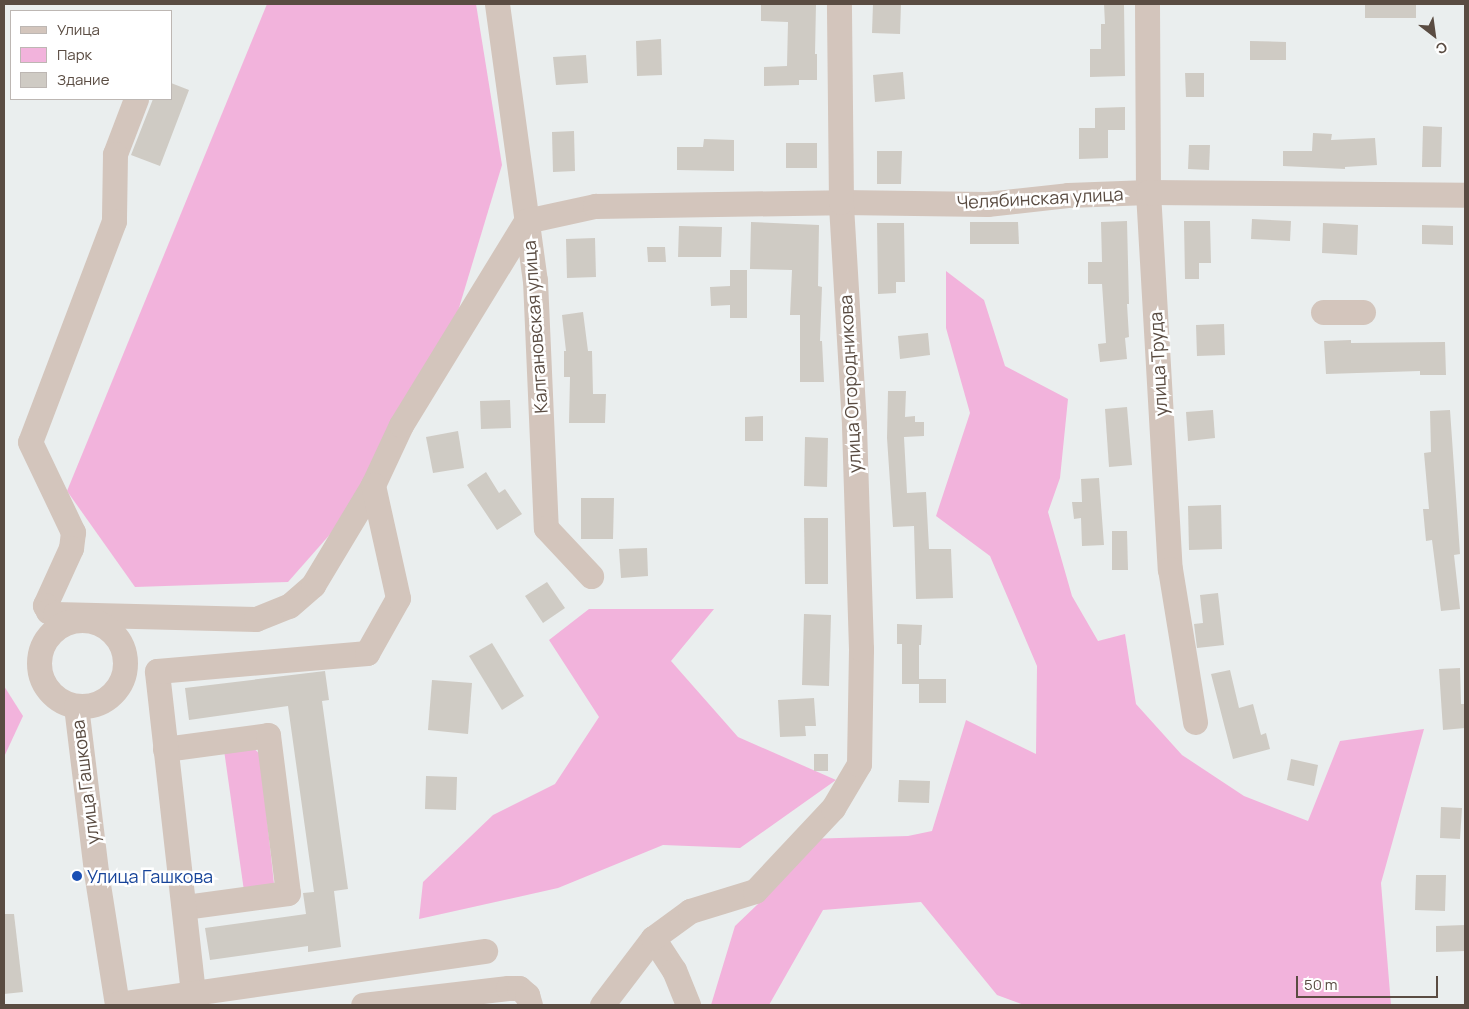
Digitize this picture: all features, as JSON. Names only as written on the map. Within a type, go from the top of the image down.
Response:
[{"type":"street","name":"Калгановская улица","points":[[497,4],[535,280],[546,528],[590,576]]},
{"type":"street","name":"улица Огородникова","points":[[653,938],[690,911],[755,891],[833,808],[859,764],[861,649],[854,424],[840,202],[839,4]]},
{"type":"street","name":"улица Труда","points":[[1147,4],[1148,192],[1170,569],[1195,722]]},
{"type":"street","points":[[136,100],[115,154],[114,221],[30,442],[73,532],[71,548],[45,605],[48,611],[55,614],[256,618],[289,606],[313,585],[373,485],[401,425],[526,221]]},
{"type":"street","name":"Челябинская улица","points":[[526,221],[596,206],[840,202],[987,204],[1068,195],[1148,192],[1465,195]]},
{"type":"street","points":[[1323,312],[1363,312]]},
{"type":"street","points":[[194,993],[164,749],[157,671],[367,653],[398,598],[373,485]]},
{"type":"street","name":"улица Гашкова","points":[[76,706],[96,872],[117,1005]]},
{"type":"street","points":[[164,749],[268,735],[288,894],[184,907]]},
{"type":"street","points":[[602,1005],[653,938],[674,970],[688,1005]]},
{"type":"street","points":[[117,1005],[485,952]]},
{"type":"street","points":[[362,1005],[508,988],[519,988],[527,995],[530,1005]]},
{"type":"green space","points":[[267,4],[476,4],[502,165],[446,351],[355,506],[288,582],[135,587],[67,491]]},
{"type":"green space","points":[[946,271],[984,300],[1005,366],[1068,399],[1060,478],[1048,512],[1072,596],[1098,641],[1125,634],[1136,704],[1182,755],[1244,796],[1308,821],[1340,741],[1424,729],[1381,883],[1391,1005],[1024,1005],[997,995],[921,902],[823,910],[769,1005],[711,1005],[735,926],[780,883],[805,839],[908,836],[932,831],[966,720],[1036,754],[1037,666],[990,556],[936,516],[970,413],[946,328]]},
{"type":"green space","points":[[589,609],[714,609],[671,661],[738,737],[836,780],[740,848],[663,845],[558,888],[419,919],[423,882],[493,815],[555,784],[599,717],[549,640]]},
{"type":"green space","points":[[4,686],[23,716],[4,757]]},
{"type":"green space","points":[[251,746],[260,754],[274,884],[244,891],[224,750]]},
{"type":"building","points":[[761,4],[816,4],[815,54],[817,54],[817,80],[799,80],[799,85],[764,86],[764,67],[787,66],[788,22],[761,21]]},
{"type":"building","points":[[873,4],[901,4],[900,34],[872,33]]},
{"type":"building","points":[[1104,4],[1124,4],[1125,76],[1090,77],[1090,49],[1101,49],[1101,24],[1105,24]]},
{"type":"building","points":[[1365,4],[1416,4],[1416,18],[1365,18]]},
{"type":"building","points":[[661,39],[662,75],[637,76],[636,41]]},
{"type":"building","points":[[1250,41],[1286,42],[1286,60],[1250,60]]},
{"type":"building","points":[[586,55],[588,83],[556,85],[553,57]]},
{"type":"building","points":[[903,72],[905,99],[875,102],[873,75]]},
{"type":"building","points":[[1185,73],[1204,73],[1204,97],[1186,97]]},
{"type":"building","points":[[172,83],[189,90],[160,166],[131,155],[153,100],[172,100]]},
{"type":"building","points":[[1125,107],[1125,130],[1108,130],[1108,158],[1079,159],[1079,128],[1095,128],[1095,108]]},
{"type":"building","points":[[1423,126],[1442,127],[1441,167],[1422,167]]},
{"type":"building","points":[[574,131],[575,171],[553,172],[552,132]]},
{"type":"building","points":[[1313,133],[1332,134],[1331,140],[1375,138],[1377,165],[1345,167],[1345,169],[1283,166],[1283,151],[1312,151]]},
{"type":"building","points":[[704,139],[734,140],[734,171],[677,170],[677,147],[703,147]]},
{"type":"building","points":[[786,143],[817,143],[817,168],[786,168]]},
{"type":"building","points":[[1189,145],[1210,145],[1209,170],[1188,169]]},
{"type":"building","points":[[877,151],[902,151],[901,184],[877,184]]},
{"type":"building","points":[[1252,219],[1291,221],[1290,241],[1251,239]]},
{"type":"building","points":[[1127,221],[1129,337],[1125,338],[1127,359],[1100,362],[1098,344],[1106,343],[1102,284],[1088,284],[1088,262],[1102,262],[1101,222]]},
{"type":"building","points":[[1184,221],[1210,221],[1211,263],[1199,263],[1199,279],[1185,279]]},
{"type":"building","points":[[751,222],[819,225],[818,286],[822,287],[820,341],[822,341],[824,382],[800,382],[800,315],[790,315],[792,270],[750,269]]},
{"type":"building","points":[[970,222],[1018,222],[1019,244],[970,244]]},
{"type":"building","points":[[877,223],[904,223],[905,282],[896,282],[896,293],[878,294]]},
{"type":"building","points":[[1323,223],[1358,225],[1357,255],[1322,253]]},
{"type":"building","points":[[1422,225],[1453,226],[1453,245],[1422,244]]},
{"type":"building","points":[[679,226],[722,227],[721,257],[678,257]]},
{"type":"building","points":[[595,238],[596,277],[567,278],[566,239]]},
{"type":"building","points":[[647,247],[665,247],[666,262],[648,262]]},
{"type":"building","points":[[730,270],[747,270],[747,318],[730,318],[730,305],[711,306],[710,287],[730,286]]},
{"type":"building","points":[[583,312],[588,351],[592,351],[593,394],[606,394],[605,423],[569,423],[570,377],[564,377],[564,351],[566,351],[562,315]]},
{"type":"building","points":[[1224,324],[1225,355],[1197,356],[1196,325]]},
{"type":"building","points":[[928,333],[930,355],[900,359],[898,336]]},
{"type":"building","points":[[1351,340],[1351,343],[1445,342],[1446,375],[1420,375],[1420,371],[1326,374],[1324,341]]},
{"type":"building","points":[[888,391],[906,391],[905,417],[915,416],[915,422],[924,422],[924,436],[904,437],[907,493],[926,492],[929,549],[951,549],[953,598],[916,599],[914,526],[893,527],[887,438]]},
{"type":"building","points":[[510,400],[511,428],[481,429],[480,401]]},
{"type":"building","points":[[1127,407],[1132,465],[1109,467],[1105,409]]},
{"type":"building","points":[[1213,410],[1215,438],[1188,441],[1186,412]]},
{"type":"building","points":[[1450,410],[1460,554],[1454,555],[1460,609],[1441,611],[1432,540],[1426,541],[1423,509],[1429,509],[1424,453],[1431,452],[1430,411]]},
{"type":"building","points":[[763,416],[763,441],[745,441],[745,417]]},
{"type":"building","points":[[458,431],[464,468],[433,473],[426,437]]},
{"type":"building","points":[[805,437],[828,438],[827,487],[804,486]]},
{"type":"building","points":[[486,472],[499,493],[505,489],[522,514],[497,530],[467,485]]},
{"type":"building","points":[[1099,478],[1104,545],[1082,546],[1081,518],[1074,519],[1072,502],[1082,502],[1081,479]]},
{"type":"building","points":[[581,498],[614,498],[613,539],[581,539]]},
{"type":"building","points":[[1221,505],[1222,549],[1189,550],[1188,506]]},
{"type":"building","points":[[804,518],[828,518],[828,584],[805,584]]},
{"type":"building","points":[[1112,531],[1127,531],[1128,570],[1112,570]]},
{"type":"building","points":[[647,548],[648,576],[621,578],[619,549]]},
{"type":"building","points":[[547,582],[565,608],[543,623],[525,596]]},
{"type":"building","points":[[1218,593],[1224,645],[1197,648],[1194,624],[1203,623],[1200,595]]},
{"type":"building","points":[[804,614],[831,615],[829,686],[802,685]]},
{"type":"building","points":[[897,624],[922,625],[921,645],[919,645],[919,679],[946,679],[946,703],[919,703],[919,684],[902,684],[902,644],[897,644]]},
{"type":"building","points":[[492,643],[524,696],[502,710],[469,656]]},
{"type":"building","points":[[1460,668],[1461,704],[1465,704],[1465,728],[1443,730],[1439,669]]},
{"type":"building","points":[[1230,670],[1239,708],[1253,704],[1261,735],[1266,733],[1270,749],[1233,759],[1211,674]]},
{"type":"building","points":[[325,671],[329,700],[322,701],[348,889],[334,891],[341,947],[308,952],[308,946],[210,960],[205,928],[306,914],[303,893],[314,892],[288,706],[189,720],[185,688]]},
{"type":"building","points":[[432,680],[472,683],[468,734],[428,730]]},
{"type":"building","points":[[814,698],[816,726],[805,726],[806,736],[780,737],[778,700]]},
{"type":"building","points":[[814,754],[828,754],[828,771],[814,771]]},
{"type":"building","points":[[1291,759],[1318,765],[1314,786],[1287,780]]},
{"type":"building","points":[[426,776],[457,777],[456,810],[425,809]]},
{"type":"building","points":[[899,780],[930,781],[929,803],[898,802]]},
{"type":"building","points":[[1441,807],[1462,808],[1460,839],[1440,838]]},
{"type":"building","points":[[1416,875],[1446,875],[1445,911],[1415,910]]},
{"type":"building","points":[[4,914],[14,914],[23,992],[4,994]]},
{"type":"building","points":[[1465,925],[1465,951],[1436,952],[1436,926]]},
{"type":"place","name":"Улица Гашкова","points":[[77,876]]}]
